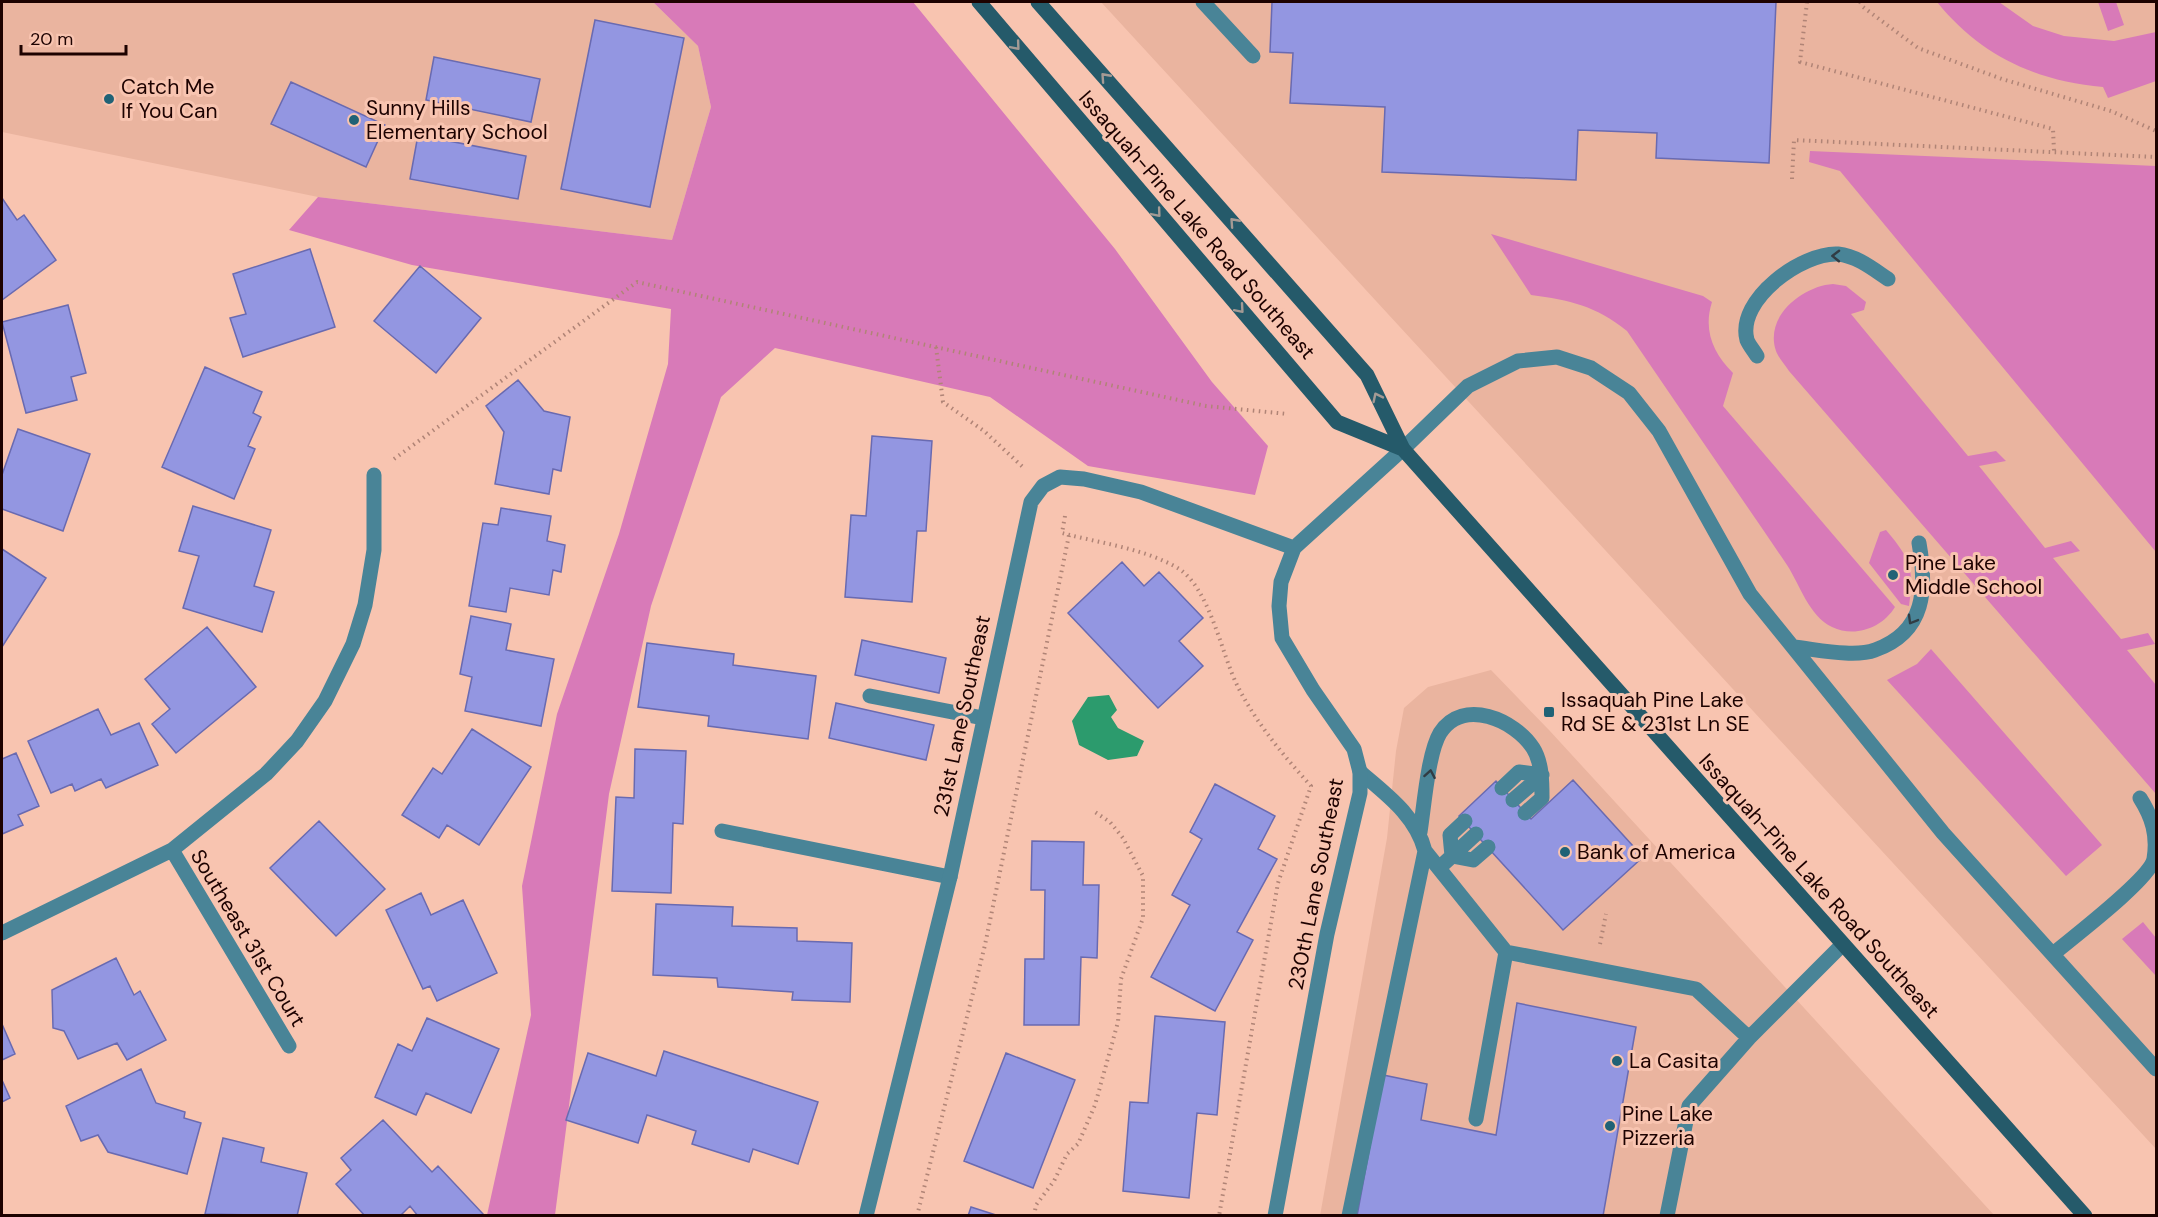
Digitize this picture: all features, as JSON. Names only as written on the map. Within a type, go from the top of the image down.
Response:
[{"type":"main road","name":"Issaquah-Pine Lake Road Southeast","points":[[979,2],[1337,422],[1403,449]]},
{"type":"main road","name":"Issaquah-Pine Lake Road Southeast","points":[[1038,2],[1366,375],[1403,449],[1842,945],[2085,1215]]},
{"type":"street","points":[[1203,2],[1253,56]]},
{"type":"street","points":[[1757,356],[1747,339],[1748,316],[1760,294],[1809,258],[1838,255],[1863,262],[1887,279]]},
{"type":"street","name":"230th Lane Southeast","points":[[1275,1215],[1327,934],[1359,793],[1360,772],[1354,749],[1313,690],[1282,638],[1279,606],[1281,582],[1294,548],[1403,449],[1468,386],[1518,361],[1557,357],[1591,368],[1629,393],[1659,431],[1750,594],[1944,833],[2157,1069]]},
{"type":"street","points":[[2,933],[172,850],[266,774],[297,741],[325,700],[353,644],[365,605],[374,550],[374,474]]},
{"type":"street","points":[[1043,486],[1060,477],[1141,492],[1294,548]]},
{"type":"street","name":"231st Lane Southeast","points":[[866,1215],[950,877],[1024,526],[1030,502],[1043,486]]},
{"type":"street","points":[[1792,647],[1838,652],[1874,651],[1903,635],[1921,605],[1925,574],[1919,543]]},
{"type":"street","points":[[870,696],[983,718]]},
{"type":"street","points":[[1525,813],[1542,798],[1542,775],[1534,749],[1507,724],[1493,717],[1478,714],[1462,716],[1449,723],[1435,745],[1420,832],[1425,851],[1506,952],[1696,989],[1749,1038]]},
{"type":"street","points":[[1360,772],[1392,799],[1420,832]]},
{"type":"street","points":[[1502,788],[1519,772],[1542,775]]},
{"type":"street","points":[[1514,800],[1542,775]]},
{"type":"street","points":[[2053,954],[2135,884],[2154,861],[2156,835],[2152,817],[2140,798]]},
{"type":"street","points":[[1452,856],[1450,835],[1465,821]]},
{"type":"street","points":[[723,831],[950,877]]},
{"type":"street","points":[[1439,868],[1476,834]]},
{"type":"street","points":[[1452,856],[1473,860],[1488,847]]},
{"type":"street","name":"Southeast 31st Court","points":[[172,850],[289,1047]]},
{"type":"street","points":[[1350,1215],[1425,851]]},
{"type":"street","points":[[1667,1215],[1689,1106],[1749,1038],[1842,945]]},
{"type":"street","points":[[1476,1119],[1506,952]]},
{"type":"path","points":[[1808,2],[1800,62],[2053,129],[2054,151]]},
{"type":"path","points":[[1860,2],[1863,7],[1918,48],[2002,80],[2111,111],[2157,131]]},
{"type":"path","points":[[1792,179],[1794,140],[2157,157]]},
{"type":"path","points":[[374,474],[637,282],[1206,406],[1288,414]]},
{"type":"path","points":[[936,347],[942,402],[984,431],[1043,486]]},
{"type":"path","points":[[1065,516],[1062,533],[1112,545],[1177,567],[1199,591],[1216,627],[1237,685],[1262,728],[1311,786],[1278,883],[1219,1215]]},
{"type":"path","points":[[917,1215],[985,945],[1069,535]]},
{"type":"path","points":[[1034,1215],[1036,1205],[1054,1182],[1067,1154],[1078,1144],[1095,1106],[1118,1022],[1121,979],[1143,918],[1143,876],[1123,838],[1110,822],[1092,810]]},
{"type":"path","points":[[1600,944],[1606,914]]},
{"type":"shaded area","name":"Sunny Hills Elementary School","points":[[2,2],[653,2],[698,46],[711,107],[672,240],[318,197],[2,132]]},
{"type":"shaded area","points":[[653,2],[913,2],[1115,249],[1212,382],[1268,446],[1255,495],[1088,466],[990,397],[775,348],[721,397],[651,606],[609,794],[555,1215],[487,1215],[531,1015],[522,886],[557,714],[619,534],[668,364],[671,309],[412,265],[289,230],[318,197],[672,240],[711,107],[698,46]]},
{"type":"shaded area","name":"Pine Lake Middle School","points":[[1101,2],[2156,2],[2156,1149]]},
{"type":"shaded area","points":[[1937,2],[1999,2],[2033,26],[2064,36],[2114,41],[2156,32],[2156,81],[2108,98],[2103,87],[2054,79],[1990,51],[1954,21]]},
{"type":"shaded area","points":[[2098,2],[2116,2],[2124,25],[2108,31]]},
{"type":"shaded area","points":[[1810,151],[2156,166],[2156,552],[1840,171],[1809,162]]},
{"type":"shaded area","points":[[1491,234],[1703,296],[1712,302],[1709,312],[1709,331],[1715,349],[1733,373],[1723,406],[1895,607],[1890,614],[1883,621],[1859,631],[1841,630],[1824,622],[1811,608],[1787,565],[1627,331],[1616,322],[1593,310],[1558,299],[1531,295]]},
{"type":"shaded area","points":[[1833,284],[1846,286],[1866,302],[1864,310],[1851,314],[1968,456],[1996,451],[2006,461],[1979,466],[2045,548],[2071,541],[2080,551],[2053,558],[2121,639],[2148,633],[2155,644],[2127,650],[2156,685],[2156,794],[1780,358],[1776,351],[1774,338],[1781,315],[1789,305],[1810,290]]},
{"type":"shaded area","points":[[1886,530],[1901,549],[1909,565],[1911,582],[1909,606],[1901,604],[1869,563],[1880,532]]},
{"type":"shaded area","points":[[1931,649],[2102,845],[2066,876],[1887,680],[1917,664]]},
{"type":"shaded area","points":[[1491,670],[1549,730],[1994,1215],[1320,1216],[1387,838],[1396,751],[1404,708],[1428,687]]},
{"type":"shaded area","points":[[1109,695],[1117,710],[1111,717],[1118,728],[1144,741],[1137,756],[1108,760],[1079,745],[1072,721],[1088,697]]},
{"type":"shaded area","points":[[2143,922],[2156,938],[2156,976],[2122,939]]},
{"type":"building","points":[[1272,2],[1776,2],[1769,163],[1656,158],[1657,133],[1578,130],[1576,180],[1382,172],[1385,107],[1290,103],[1293,53],[1270,52]]},
{"type":"building","points":[[595,20],[684,38],[650,207],[561,189]]},
{"type":"building","points":[[434,57],[540,79],[531,122],[426,100]]},
{"type":"building","points":[[291,82],[385,125],[366,167],[271,124]]},
{"type":"building","points":[[418,135],[526,156],[518,199],[410,179]]},
{"type":"building","points":[[2,198],[17,220],[24,215],[56,260],[2,300]]},
{"type":"building","points":[[310,249],[335,327],[243,357],[230,318],[246,314],[233,274]]},
{"type":"building","points":[[420,266],[481,318],[436,373],[374,321]]},
{"type":"building","points":[[68,305],[86,373],[71,377],[77,400],[26,413],[2,322]]},
{"type":"building","points":[[205,367],[262,392],[253,413],[261,417],[248,446],[255,449],[234,499],[162,467]]},
{"type":"building","points":[[518,380],[544,411],[570,417],[561,471],[553,469],[549,494],[495,484],[504,432],[486,406]]},
{"type":"building","points":[[18,429],[90,454],[63,531],[2,509],[2,475]]},
{"type":"building","points":[[872,436],[932,441],[926,531],[917,531],[912,602],[845,597],[851,515],[866,516]]},
{"type":"building","points":[[193,506],[271,530],[254,586],[274,592],[262,632],[183,608],[199,556],[179,551]]},
{"type":"building","points":[[501,508],[551,516],[547,541],[565,545],[561,572],[553,570],[549,595],[510,588],[506,612],[469,606],[483,523],[498,525]]},
{"type":"building","points":[[2,549],[46,578],[2,647]]},
{"type":"building","points":[[1122,562],[1144,586],[1159,572],[1203,618],[1179,641],[1203,666],[1158,708],[1068,613]]},
{"type":"building","points":[[471,616],[511,624],[506,650],[554,659],[541,726],[465,711],[472,677],[460,674]]},
{"type":"building","points":[[207,627],[256,687],[176,753],[152,724],[170,709],[145,679]]},
{"type":"building","points":[[862,640],[946,658],[939,693],[855,675]]},
{"type":"building","points":[[647,643],[734,654],[733,665],[816,676],[808,739],[708,726],[709,716],[638,707]]},
{"type":"building","points":[[836,703],[934,725],[926,760],[829,738]]},
{"type":"building","points":[[98,709],[111,735],[139,723],[158,765],[106,788],[101,779],[75,791],[72,784],[51,793],[28,741]]},
{"type":"building","points":[[472,729],[531,767],[479,845],[447,825],[439,838],[402,815],[433,768],[442,774]]},
{"type":"building","points":[[635,749],[686,751],[683,824],[673,823],[671,893],[612,891],[616,797],[634,798]]},
{"type":"building","points":[[16,753],[39,806],[18,815],[23,825],[2,834],[2,759]]},
{"type":"building","name":"Bank of America","points":[[1573,780],[1643,857],[1563,930],[1459,816],[1496,781],[1531,819]]},
{"type":"building","points":[[1215,784],[1275,816],[1258,849],[1277,859],[1237,932],[1253,940],[1215,1011],[1151,977],[1190,905],[1172,895],[1202,839],[1190,832]]},
{"type":"building","points":[[319,821],[385,889],[336,936],[270,868]]},
{"type":"building","points":[[1032,841],[1084,842],[1083,885],[1099,885],[1097,958],[1081,957],[1079,1025],[1024,1025],[1025,959],[1044,959],[1045,890],[1031,890]]},
{"type":"building","points":[[421,893],[431,915],[463,900],[497,973],[437,1001],[430,986],[423,989],[386,910]]},
{"type":"building","points":[[656,904],[733,907],[732,926],[797,928],[797,941],[852,943],[850,1002],[792,1000],[793,992],[718,987],[717,978],[653,975]]},
{"type":"building","points":[[116,958],[134,995],[140,991],[166,1040],[127,1060],[117,1043],[78,1059],[64,1031],[53,1028],[52,990]]},
{"type":"building","points":[[1517,1003],[1636,1027],[1603,1216],[1357,1216],[1383,1075],[1427,1084],[1421,1120],[1496,1135]]},
{"type":"building","points":[[1155,1016],[1225,1022],[1217,1115],[1197,1113],[1189,1198],[1123,1191],[1130,1102],[1148,1103]]},
{"type":"building","points":[[427,1018],[499,1049],[471,1113],[426,1093],[416,1115],[375,1097],[398,1044],[412,1051]]},
{"type":"building","points":[[2,1024],[15,1054],[2,1060]]},
{"type":"building","points":[[664,1051],[818,1102],[798,1164],[753,1149],[749,1162],[692,1144],[696,1131],[647,1115],[638,1143],[566,1120],[588,1053],[656,1076]]},
{"type":"building","points":[[1006,1053],[1075,1080],[1033,1188],[964,1161]]},
{"type":"building","points":[[141,1069],[156,1103],[185,1112],[184,1118],[201,1123],[187,1174],[108,1152],[98,1135],[81,1141],[66,1106]]},
{"type":"building","points":[[2,1080],[10,1098],[2,1102]]},
{"type":"building","points":[[383,1120],[432,1172],[438,1166],[484,1215],[418,1216],[410,1206],[400,1216],[365,1216],[336,1184],[351,1170],[341,1158]]},
{"type":"building","points":[[223,1138],[264,1148],[261,1162],[307,1173],[297,1216],[205,1214]]},
{"type":"building","points":[[971,1207],[999,1216],[968,1216]]},
{"type":"place","name":"Catch Me If You Can","points":[[109,99]]},
{"type":"place","name":"Sunny Hills Elementary School","points":[[354,120]]},
{"type":"place","name":"Pine Lake Middle School","points":[[1893,575]]},
{"type":"place","name":"Issaquah Pine Lake Rd SE & 231st Ln SE","points":[[1549,712]]},
{"type":"place","name":"Bank of America","points":[[1565,852]]},
{"type":"place","name":"La Casita","points":[[1617,1061]]},
{"type":"place","name":"Pine Lake Pizzeria","points":[[1610,1126]]}]
